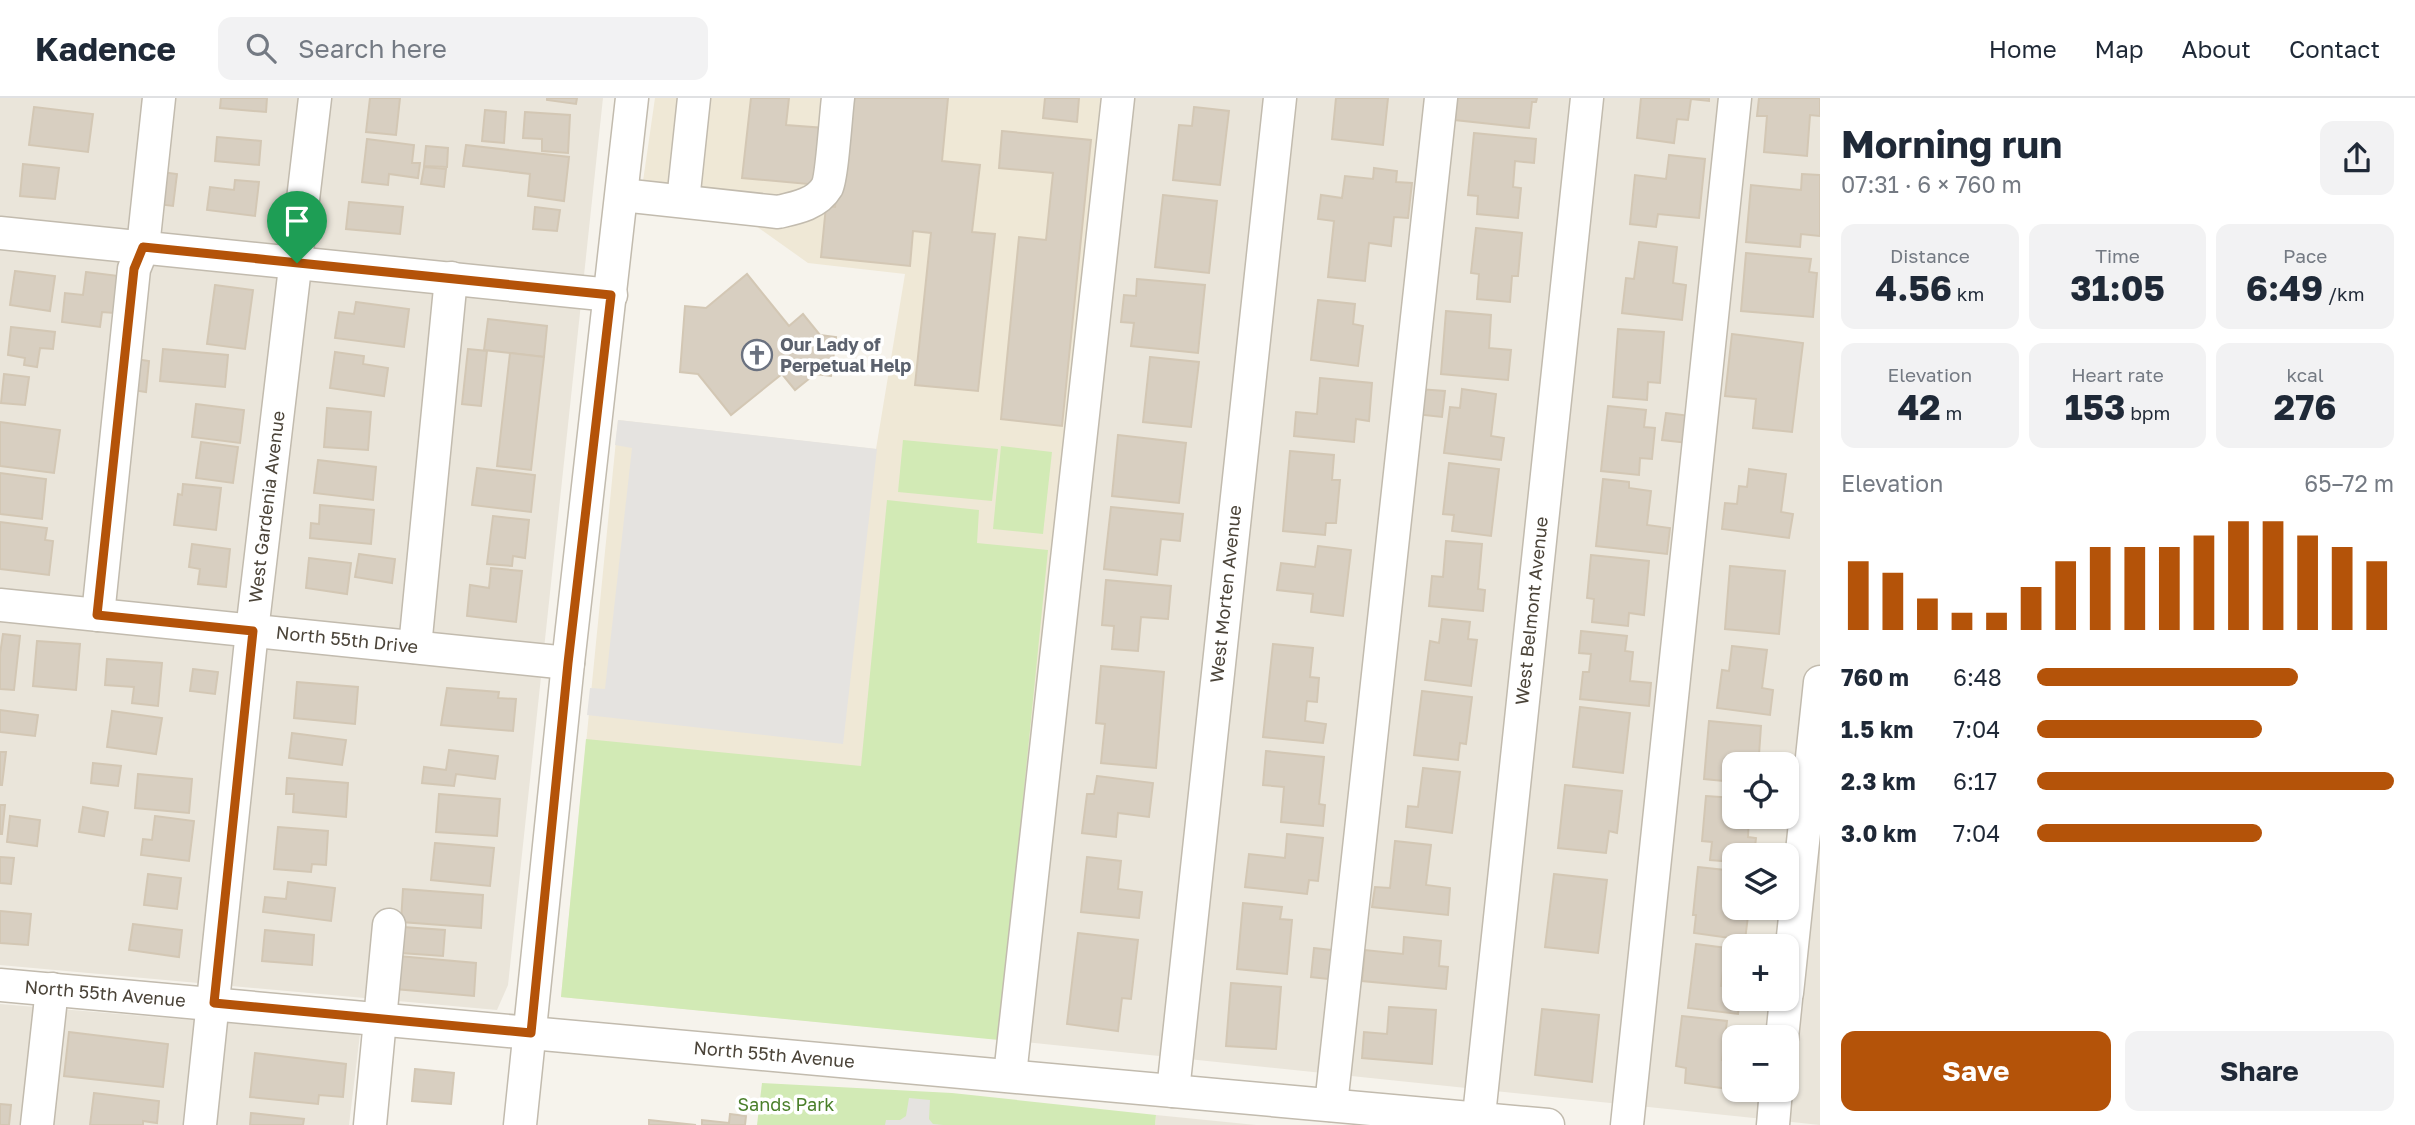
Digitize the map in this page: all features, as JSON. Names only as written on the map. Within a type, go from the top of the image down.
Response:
[{"type":"street","points":[[97,615],[134,269],[143,247],[159,98]]},
{"type":"street","name":"West Gardenia Avenue","points":[[200,1125],[253,631],[316,98]]},
{"type":"street","points":[[520,1125],[568,663],[632,98]]},
{"type":"street","points":[[683,201],[694,98]]},
{"type":"street","points":[[622,195],[778,212],[801,206],[815,199],[828,186],[838,98]]},
{"type":"street","points":[[1010,1075],[1118,98]]},
{"type":"street","name":"West Morten Avenue","points":[[1173,1091],[1280,98]]},
{"type":"street","points":[[1331,1105],[1441,98]]},
{"type":"street","name":"West Belmont Avenue","points":[[1478,1122],[1587,98]]},
{"type":"street","points":[[1627,1125],[1735,98]]},
{"type":"street","points":[[0,233],[611,295]]},
{"type":"street","points":[[415,647],[451,278]]},
{"type":"street","name":"North 55th Drive","points":[[0,605],[568,663]]},
{"type":"street","points":[[1793,934],[1820,682]]},
{"type":"street","points":[[370,1125],[389,925]]},
{"type":"street","name":"North 55th Avenue","points":[[0,985],[749,1054],[1010,1075],[1331,1105],[1478,1122],[1548,1125]]},
{"type":"street","points":[[37,1125],[52,989]]},
{"type":"street","points":[[1773,1125],[1775,1102]]},
{"type":"shaded area","points":[[0,98],[603,98],[508,985],[497,1010],[0,965]]},
{"type":"shaded area","points":[[655,98],[1131,98],[1025,1042],[561,997],[618,420],[876,449],[905,274],[808,263],[749,221],[639,209]]},
{"type":"shaded area","points":[[1131,98],[1820,98],[1820,1125],[1025,1042]]},
{"type":"shaded area","points":[[618,420],[877,449],[843,744],[587,715],[590,688],[605,689],[632,448],[615,445]]},
{"type":"shaded area","points":[[0,1004],[360,1034],[349,1125],[0,1125]]},
{"type":"shaded area","points":[[909,1098],[930,1100],[929,1119],[933,1124],[943,1125],[885,1125],[886,1120],[900,1120],[906,1116]]},
{"type":"shaded area","points":[[1156,1115],[1256,1125],[1155,1125]]},
{"type":"green space","points":[[903,440],[998,449],[992,501],[898,492]]},
{"type":"green space","points":[[1001,446],[1052,452],[1043,534],[993,529]]},
{"type":"green space","points":[[887,500],[979,510],[977,543],[1048,550],[999,1040],[561,997],[586,739],[861,766]]},
{"type":"green space","name":"Sands Park","points":[[762,1083],[952,1093],[1156,1115],[1155,1125],[757,1125]]},
{"type":"building","points":[[221,98],[267,98],[266,112],[220,108]]},
{"type":"building","points":[[370,98],[400,98],[396,135],[366,132]]},
{"type":"building","points":[[547,98],[577,98],[576,104]]},
{"type":"building","points":[[751,98],[789,98],[786,125],[825,128],[819,185],[742,178]]},
{"type":"building","points":[[846,98],[948,98],[942,161],[980,165],[972,232],[995,234],[978,391],[915,385],[931,233],[913,231],[910,266],[821,257],[826,206],[835,207]]},
{"type":"building","points":[[1045,98],[1079,98],[1077,122],[1043,118]]},
{"type":"building","points":[[1336,98],[1388,98],[1383,145],[1332,139]]},
{"type":"building","points":[[1457,98],[1537,98],[1536,102],[1532,102],[1529,128],[1455,120]]},
{"type":"building","points":[[1641,98],[1709,98],[1709,101],[1691,99],[1688,120],[1677,119],[1674,143],[1637,138]]},
{"type":"building","points":[[1759,98],[1820,98],[1820,116],[1810,115],[1807,156],[1764,152],[1767,116],[1757,116]]},
{"type":"building","points":[[34,107],[93,114],[88,152],[29,145]]},
{"type":"building","points":[[1194,107],[1229,111],[1220,185],[1173,180],[1179,125],[1192,126]]},
{"type":"building","points":[[485,110],[506,112],[504,143],[482,141]]},
{"type":"building","points":[[525,112],[570,115],[568,153],[542,151],[542,139],[523,138]]},
{"type":"building","points":[[1002,131],[1091,140],[1062,426],[1001,419],[1019,237],[1046,240],[1053,173],[999,168]]},
{"type":"building","points":[[1474,133],[1536,139],[1534,163],[1515,161],[1513,187],[1521,188],[1518,218],[1477,214],[1478,196],[1468,195]]},
{"type":"building","points":[[217,137],[261,141],[259,165],[215,161]]},
{"type":"building","points":[[367,139],[414,145],[412,163],[420,163],[418,178],[389,174],[388,185],[362,182]]},
{"type":"building","points":[[466,145],[569,157],[564,201],[528,196],[530,174],[463,166]]},
{"type":"building","points":[[426,146],[448,148],[447,167],[424,166]]},
{"type":"building","points":[[1669,155],[1705,159],[1699,218],[1658,214],[1656,227],[1630,224],[1635,175],[1666,179]]},
{"type":"building","points":[[23,164],[59,168],[55,199],[20,196]]},
{"type":"building","points":[[424,167],[446,169],[444,187],[421,184]]},
{"type":"building","points":[[1374,168],[1397,171],[1396,182],[1412,183],[1408,218],[1394,217],[1391,246],[1369,243],[1365,281],[1328,277],[1334,221],[1318,219],[1321,195],[1342,198],[1345,176],[1373,179]]},
{"type":"building","points":[[154,171],[177,174],[173,206],[149,203]]},
{"type":"building","points":[[1802,174],[1820,175],[1820,236],[1801,234],[1800,247],[1746,242],[1751,185],[1801,190]]},
{"type":"building","points":[[235,180],[259,182],[255,216],[207,210],[210,187],[234,190]]},
{"type":"building","points":[[1163,195],[1217,201],[1209,273],[1155,267]]},
{"type":"building","points":[[349,202],[403,207],[400,234],[346,229]]},
{"type":"building","points":[[535,207],[560,210],[557,231],[533,229]]},
{"type":"building","points":[[1476,228],[1522,233],[1518,276],[1512,276],[1510,302],[1477,299],[1479,274],[1471,273]]},
{"type":"building","points":[[1639,242],[1677,247],[1673,283],[1686,285],[1682,320],[1622,313],[1626,278],[1634,279]]},
{"type":"building","points":[[1746,253],[1811,259],[1809,272],[1817,273],[1813,317],[1741,311]]},
{"type":"building","points":[[15,271],[55,276],[50,311],[10,305]]},
{"type":"building","points":[[86,272],[119,276],[114,313],[102,312],[100,327],[62,322],[65,293],[83,295]]},
{"type":"building","name":"Our Lady of Perpetual Help","points":[[747,274],[789,326],[803,314],[820,335],[836,337],[831,376],[815,374],[795,390],[782,374],[731,415],[698,374],[680,372],[685,306],[706,308]]},
{"type":"building","points":[[1137,279],[1205,285],[1198,353],[1131,346],[1134,323],[1121,322],[1124,295],[1136,296]]},
{"type":"building","points":[[215,285],[253,290],[245,349],[207,344]]},
{"type":"building","points":[[1318,300],[1355,304],[1353,324],[1363,326],[1358,366],[1311,360]]},
{"type":"building","points":[[356,302],[409,309],[404,347],[335,338],[339,312],[354,314]]},
{"type":"building","points":[[1446,311],[1491,315],[1489,348],[1511,350],[1508,380],[1441,374]]},
{"type":"building","points":[[488,319],[547,326],[544,357],[484,350]]},
{"type":"building","points":[[11,327],[55,332],[53,349],[40,348],[37,367],[24,365],[25,358],[8,355]]},
{"type":"building","points":[[1618,329],[1664,332],[1660,383],[1648,382],[1647,400],[1613,397]]},
{"type":"building","points":[[1732,334],[1803,343],[1792,432],[1753,428],[1756,399],[1725,396]]},
{"type":"building","points":[[163,349],[228,355],[225,387],[160,381]]},
{"type":"building","points":[[468,349],[487,351],[481,406],[462,404]]},
{"type":"building","points":[[335,352],[364,356],[363,364],[388,368],[384,396],[330,388]]},
{"type":"building","points":[[510,353],[544,357],[531,470],[497,466]]},
{"type":"building","points":[[1150,357],[1199,362],[1191,427],[1143,422]]},
{"type":"building","points":[[130,358],[149,361],[146,392],[126,389]]},
{"type":"building","points":[[4,374],[29,377],[25,405],[1,403]]},
{"type":"building","points":[[1320,378],[1372,383],[1369,421],[1356,419],[1354,442],[1294,436],[1296,412],[1317,414]]},
{"type":"building","points":[[1418,389],[1445,391],[1442,417],[1416,414]]},
{"type":"building","points":[[1462,389],[1496,394],[1491,436],[1504,438],[1501,460],[1444,453],[1450,407],[1460,408]]},
{"type":"building","points":[[196,404],[244,410],[240,443],[192,437]]},
{"type":"building","points":[[1608,406],[1646,410],[1644,427],[1655,428],[1652,459],[1640,458],[1639,475],[1601,471]]},
{"type":"building","points":[[327,408],[371,412],[368,450],[324,447]]},
{"type":"building","points":[[1666,413],[1691,416],[1688,443],[1662,440]]},
{"type":"building","points":[[0,422],[60,430],[54,473],[0,466]]},
{"type":"building","points":[[1118,435],[1186,443],[1179,503],[1112,496]]},
{"type":"building","points":[[201,442],[238,447],[233,483],[196,478]]},
{"type":"building","points":[[1290,451],[1334,455],[1332,480],[1340,480],[1336,523],[1326,523],[1325,535],[1283,531]]},
{"type":"building","points":[[318,460],[376,467],[373,500],[314,493]]},
{"type":"building","points":[[1449,463],[1499,469],[1491,536],[1452,531],[1454,515],[1443,514]]},
{"type":"building","points":[[477,468],[535,475],[531,512],[472,505]]},
{"type":"building","points":[[1749,469],[1786,474],[1781,512],[1793,514],[1789,538],[1722,529],[1725,503],[1737,504],[1739,486],[1747,487]]},
{"type":"building","points":[[0,473],[46,479],[42,519],[0,514]]},
{"type":"building","points":[[1603,479],[1629,482],[1629,488],[1651,491],[1647,525],[1670,528],[1667,554],[1596,546]]},
{"type":"building","points":[[183,484],[221,488],[216,530],[174,525],[178,494],[182,495]]},
{"type":"building","points":[[320,505],[374,510],[371,544],[310,538],[311,523],[319,524]]},
{"type":"building","points":[[1111,507],[1183,514],[1180,541],[1161,539],[1157,575],[1104,569]]},
{"type":"building","points":[[493,516],[529,520],[525,558],[513,556],[512,566],[487,564]]},
{"type":"building","points":[[0,522],[47,528],[45,540],[53,541],[49,575],[0,569]]},
{"type":"building","points":[[1446,541],[1482,544],[1478,589],[1485,590],[1483,611],[1429,606],[1432,576],[1443,577]]},
{"type":"building","points":[[192,544],[230,549],[226,587],[198,584],[200,569],[189,567]]},
{"type":"building","points":[[1318,546],[1351,550],[1343,616],[1311,612],[1313,594],[1277,590],[1281,563],[1315,567]]},
{"type":"building","points":[[359,554],[395,559],[392,583],[355,577]]},
{"type":"building","points":[[1591,555],[1649,561],[1644,615],[1629,613],[1628,626],[1592,622],[1594,599],[1587,598]]},
{"type":"building","points":[[309,558],[351,563],[347,594],[306,588]]},
{"type":"building","points":[[1730,566],[1785,571],[1779,634],[1725,629]]},
{"type":"building","points":[[491,568],[522,571],[516,622],[467,616],[470,585],[489,588]]},
{"type":"building","points":[[1106,580],[1171,586],[1168,619],[1141,617],[1138,651],[1112,649],[1114,626],[1102,625]]},
{"type":"building","points":[[1442,619],[1470,622],[1468,639],[1477,640],[1471,686],[1425,680],[1430,641],[1439,643]]},
{"type":"building","points":[[1581,631],[1627,636],[1625,651],[1633,652],[1630,681],[1651,683],[1649,706],[1580,699],[1583,672],[1589,672],[1591,654],[1579,653]]},
{"type":"building","points":[[3,634],[20,636],[14,690],[0,689]]},
{"type":"building","points":[[37,641],[80,644],[76,690],[33,686]]},
{"type":"building","points":[[1273,644],[1313,648],[1310,677],[1319,678],[1317,702],[1307,701],[1305,721],[1326,724],[1323,743],[1263,737]]},
{"type":"building","points":[[1732,646],[1767,650],[1762,688],[1773,690],[1770,715],[1717,708],[1722,670],[1729,671]]},
{"type":"building","points":[[107,659],[162,663],[158,706],[132,703],[134,687],[105,685]]},
{"type":"building","points":[[1101,666],[1164,672],[1156,768],[1101,763],[1105,724],[1096,723]]},
{"type":"building","points":[[193,669],[218,672],[215,694],[190,691]]},
{"type":"building","points":[[297,682],[358,687],[355,724],[294,718]]},
{"type":"building","points":[[447,688],[499,692],[498,698],[516,699],[513,731],[441,725]]},
{"type":"building","points":[[1422,691],[1472,697],[1466,744],[1460,743],[1458,760],[1414,755]]},
{"type":"building","points":[[1580,707],[1630,713],[1623,773],[1573,767]]},
{"type":"building","points":[[0,710],[38,715],[35,736],[0,732]]},
{"type":"building","points":[[112,711],[162,718],[156,754],[107,747]]},
{"type":"building","points":[[1709,721],[1761,726],[1759,752],[1722,752],[1722,781],[1704,779]]},
{"type":"building","points":[[292,733],[346,740],[342,765],[289,758]]},
{"type":"building","points":[[449,750],[498,756],[495,779],[456,774],[454,786],[422,783],[424,767],[446,770]]},
{"type":"building","points":[[1266,751],[1324,757],[1319,804],[1325,805],[1323,826],[1281,822],[1284,787],[1263,785]]},
{"type":"building","points":[[0,752],[6,752],[2,785],[0,785]]},
{"type":"building","points":[[93,763],[121,766],[118,786],[91,783]]},
{"type":"building","points":[[1423,768],[1460,772],[1452,833],[1406,827],[1408,806],[1418,807]]},
{"type":"building","points":[[138,774],[192,779],[189,813],[135,808]]},
{"type":"building","points":[[1097,776],[1153,783],[1149,817],[1118,813],[1116,837],[1082,833],[1087,794],[1094,794]]},
{"type":"building","points":[[287,778],[348,783],[346,817],[293,812],[294,794],[286,794]]},
{"type":"building","points":[[1565,785],[1622,791],[1617,833],[1609,831],[1606,853],[1558,848]]},
{"type":"building","points":[[439,794],[500,799],[497,836],[436,832]]},
{"type":"building","points":[[1706,796],[1722,797],[1722,829],[1748,829],[1748,837],[1756,838],[1755,843],[1722,843],[1722,861],[1710,860],[1712,842],[1702,841]]},
{"type":"building","points":[[0,805],[5,805],[2,834],[0,834]]},
{"type":"building","points":[[83,807],[108,812],[104,836],[79,832]]},
{"type":"building","points":[[10,816],[40,820],[37,846],[7,842]]},
{"type":"building","points":[[155,816],[194,821],[189,861],[141,855],[143,839],[152,840]]},
{"type":"building","points":[[278,827],[328,831],[326,865],[312,864],[311,872],[274,869]]},
{"type":"building","points":[[1287,834],[1323,838],[1318,881],[1309,880],[1307,894],[1245,887],[1249,854],[1285,858]]},
{"type":"building","points":[[1395,841],[1431,845],[1426,885],[1450,888],[1448,915],[1372,907],[1375,887],[1390,888]]},
{"type":"building","points":[[435,843],[494,848],[490,886],[431,880]]},
{"type":"building","points":[[0,857],[14,858],[11,884],[0,883]]},
{"type":"building","points":[[1087,857],[1121,861],[1118,889],[1142,892],[1139,918],[1081,912]]},
{"type":"building","points":[[1698,867],[1722,870],[1722,920],[1748,920],[1746,934],[1722,934],[1722,937],[1694,933],[1696,915],[1693,915]]},
{"type":"building","points":[[148,874],[181,878],[177,909],[144,905]]},
{"type":"building","points":[[1554,874],[1607,880],[1598,953],[1545,947]]},
{"type":"building","points":[[288,882],[335,888],[331,921],[263,912],[265,897],[286,899]]},
{"type":"building","points":[[403,889],[483,895],[481,928],[401,922]]},
{"type":"building","points":[[1243,903],[1282,907],[1280,919],[1292,920],[1287,974],[1237,969]]},
{"type":"building","points":[[0,911],[31,914],[28,945],[0,943]]},
{"type":"building","points":[[133,924],[182,930],[179,957],[129,950]]},
{"type":"building","points":[[403,927],[445,930],[443,956],[401,953]]},
{"type":"building","points":[[265,930],[314,935],[312,965],[262,961]]},
{"type":"building","points":[[1078,933],[1138,940],[1131,999],[1122,998],[1118,1031],[1067,1024]]},
{"type":"building","points":[[1404,937],[1441,941],[1439,966],[1448,967],[1446,989],[1362,981],[1365,950],[1403,954]]},
{"type":"building","points":[[1696,944],[1722,947],[1722,1011],[1738,1011],[1738,1014],[1688,1008]]},
{"type":"building","points":[[1314,948],[1340,951],[1337,980],[1311,977]]},
{"type":"building","points":[[398,956],[476,963],[474,996],[395,989]]},
{"type":"building","points":[[1231,983],[1281,987],[1276,1049],[1226,1046]]},
{"type":"building","points":[[1389,1007],[1436,1010],[1432,1064],[1362,1058],[1364,1032],[1387,1034]]},
{"type":"building","points":[[1542,1009],[1599,1015],[1592,1082],[1535,1075]]},
{"type":"building","points":[[1682,1016],[1727,1021],[1726,1025],[1722,1025],[1722,1088],[1685,1083],[1686,1068],[1676,1066]]},
{"type":"building","points":[[69,1032],[168,1044],[163,1087],[64,1076]]},
{"type":"building","points":[[255,1053],[346,1064],[343,1097],[319,1095],[318,1104],[250,1097]]},
{"type":"building","points":[[415,1069],[454,1073],[451,1104],[412,1101]]},
{"type":"building","points":[[94,1093],[159,1101],[157,1123],[143,1121],[143,1125],[90,1125]]},
{"type":"building","points":[[0,1104],[11,1105],[9,1125],[0,1125]]},
{"type":"building","points":[[251,1113],[304,1119],[303,1125],[250,1125]]},
{"type":"building","points":[[730,1114],[746,1116],[745,1125],[702,1125],[702,1120],[729,1123]]},
{"type":"building","points":[[649,1120],[696,1125],[649,1125]]},
{"type":"place","name":"Our Lady of Perpetual Help","points":[[757,355]]},
{"type":"route","points":[[143,247],[297,263],[611,295],[568,663],[531,1033],[214,1003],[253,631],[97,615],[134,269],[143,247]]}]
